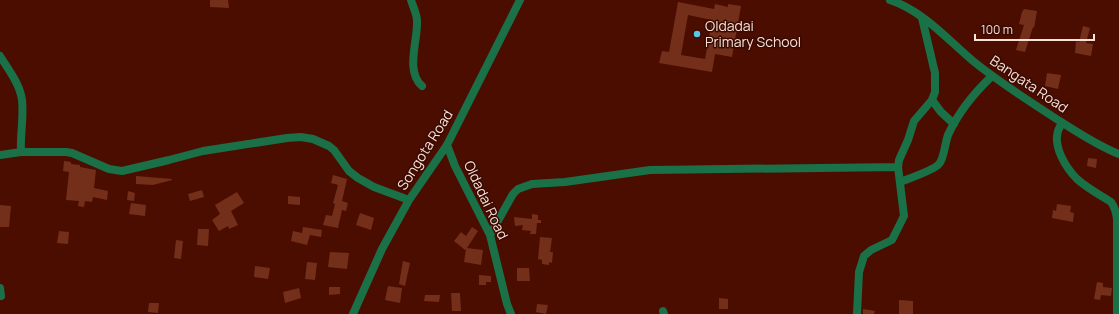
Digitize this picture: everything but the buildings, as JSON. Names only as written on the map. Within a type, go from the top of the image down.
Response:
[{"type":"street","points":[[411,0],[417,20],[414,60],[415,71],[417,80],[422,86]]},
{"type":"street","name":"Songota Road","points":[[353,314],[382,249],[409,200],[447,144],[520,0]]},
{"type":"street","name":"Bangata Road","points":[[894,1],[909,8],[992,76],[1062,123],[1093,142],[1119,154]]},
{"type":"street","points":[[856,314],[858,272],[864,256],[871,250],[892,240],[903,220],[904,212],[898,167],[899,160],[908,140],[914,121],[932,100],[935,92],[935,73],[922,18]]},
{"type":"street","points":[[0,56],[17,85],[22,100],[21,152]]},
{"type":"street","points":[[900,182],[938,166],[941,162],[948,137],[954,124],[976,92],[992,76]]},
{"type":"street","points":[[932,100],[940,112],[954,124]]},
{"type":"street","points":[[1062,123],[1058,131],[1057,138],[1061,156],[1067,167],[1081,182],[1115,206],[1117,219],[1117,314]]},
{"type":"street","points":[[0,155],[21,152],[72,153],[109,169],[122,171],[203,150],[301,137],[313,139],[329,146],[334,150],[349,171],[358,178],[374,187],[409,200]]},
{"type":"street","name":"Oldadai Road","points":[[447,144],[455,166],[490,235],[507,304],[511,314]]},
{"type":"street","points":[[490,235],[513,194],[518,189],[532,184],[565,182],[650,170],[898,167]]},
{"type":"place","name":"Oldadai Primary School","points":[[697,34]]}]
